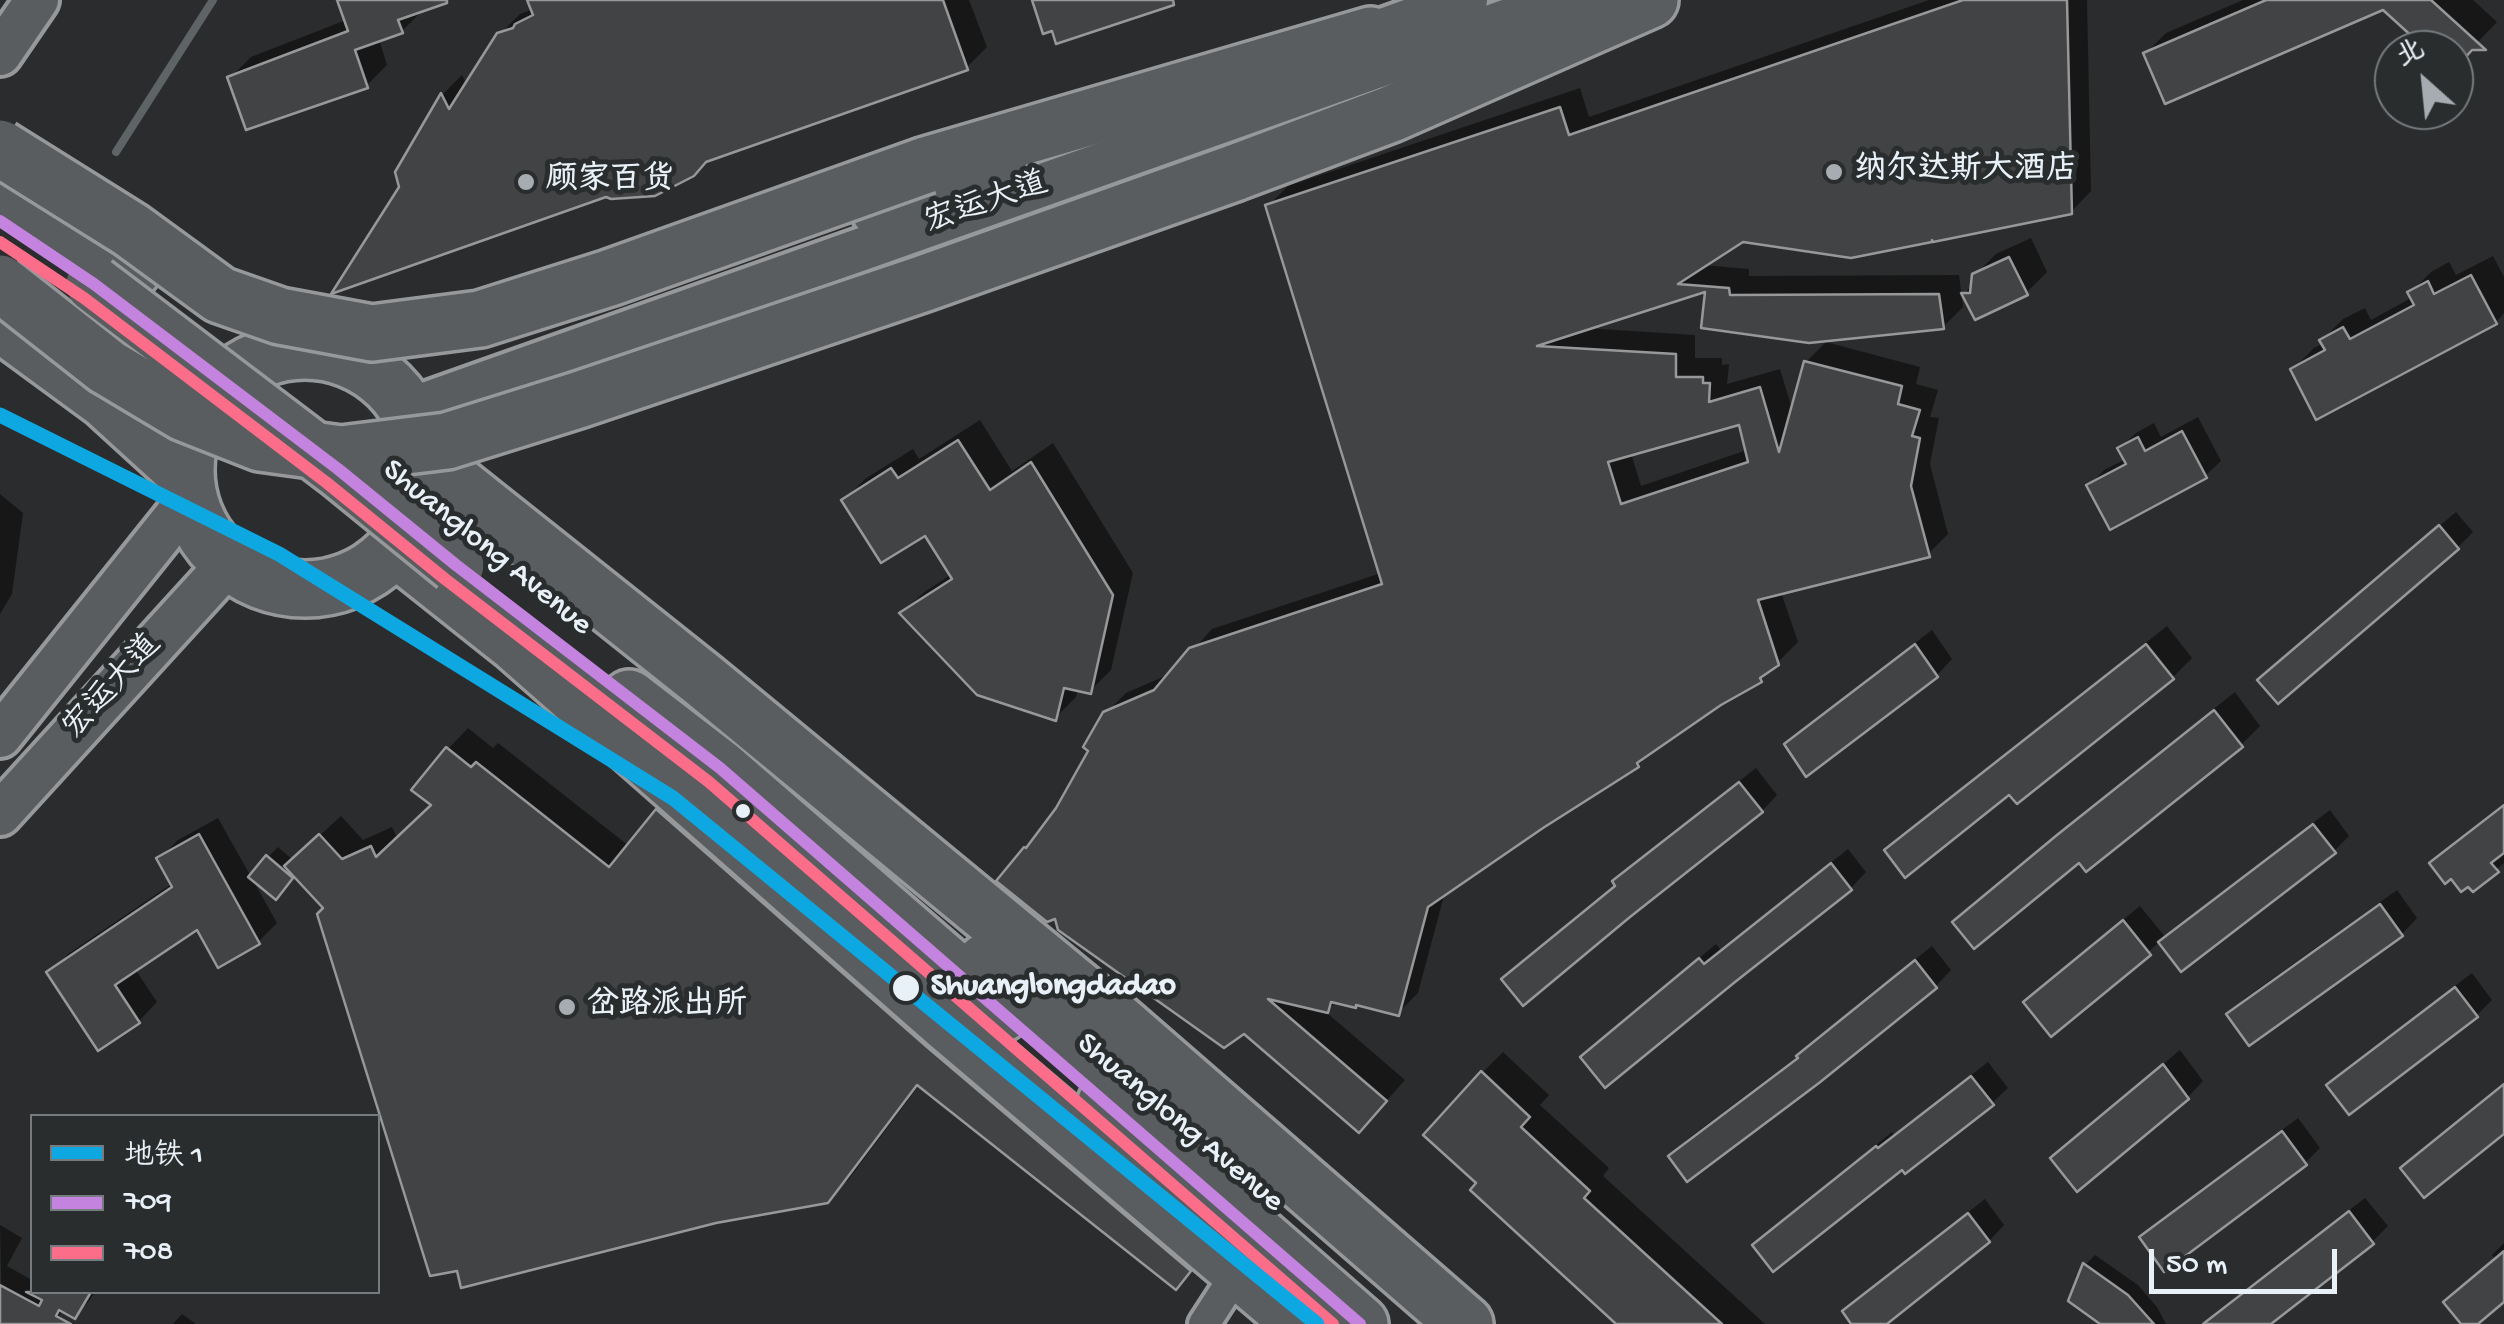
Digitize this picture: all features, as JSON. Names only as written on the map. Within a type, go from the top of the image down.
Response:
[{"type":"highway","points":[[0,283],[107,367],[184,413],[260,443],[341,454],[447,441],[922,284],[1234,172],[1390,114],[1650,0]]},
{"type":"highway","points":[[0,148],[131,230],[220,295],[280,316],[372,333],[480,319],[610,278],[926,165],[1371,35]]},
{"type":"highway","points":[[0,138],[271,356]]},
{"type":"highway","name":"Shuanglong Avenue","points":[[0,182],[133,270],[474,536],[1294,1220],[1414,1301]]},
{"type":"highway","name":"Shuanglong Avenue","points":[[0,221],[94,284],[308,446],[720,768],[1360,1324]]},
{"type":"highway","points":[[0,323],[105,400],[187,486]]},
{"type":"highway","points":[[305,351],[340,356],[371,370],[408,418],[422,490],[418,506],[395,548],[370,569],[336,585],[299,589],[262,582],[229,563],[204,535],[187,486],[190,434],[208,400],[236,372],[271,356],[305,351]]},
{"type":"highway","name":"Shuanglong Avenue","points":[[408,418],[703,680],[1114,1018],[1414,1301]]},
{"type":"highway","name":"Shuanglong Avenue","points":[[395,548],[516,644],[947,1023],[1302,1324]]},
{"type":"highway","points":[[1414,1301],[1466,1324]]},
{"type":"main road","points":[[0,54],[37,0]]},
{"type":"main road","name":"宏运大道","points":[[408,418],[1466,0]]},
{"type":"main road","name":"宏运大道","points":[[408,418],[1565,0]]},
{"type":"main road","name":"宏运大道","points":[[0,736],[187,486]]},
{"type":"main road","name":"宏运大道","points":[[0,814],[229,563]]},
{"type":"street","points":[[1204,1324],[1239,1270]]},
{"type":"building","points":[[337,0],[447,3],[398,20],[403,33],[355,50],[368,88],[246,130],[227,77],[348,31]]},
{"type":"building","name":"顾家百货","points":[[527,0],[943,0],[968,70],[706,162],[694,176],[655,196],[606,197],[331,294],[399,187],[395,172],[441,93],[449,109],[497,33],[533,15]]},
{"type":"building","points":[[1032,0],[1173,0],[1174,5],[1056,44],[1052,31],[1043,34]]},
{"type":"building","points":[[1963,0],[2067,0],[2072,214],[1851,258],[1743,242],[1678,284],[1729,288],[1730,295],[1939,294],[1944,329],[1809,343],[1701,328],[1705,292],[1537,346],[1676,354],[1676,377],[1703,377],[1703,383],[1710,383],[1709,402],[1760,387],[1779,452],[1804,361],[1902,386],[1898,404],[1920,410],[1912,436],[1920,438],[1911,486],[1930,557],[1758,600],[1779,665],[1760,678],[1762,682],[1637,763],[1639,767],[1428,907],[1399,1016],[1331,1002],[1328,1013],[1268,999],[1387,1101],[1359,1133],[1244,1034],[1224,1048],[1058,930],[1055,919],[1047,922],[996,881],[1056,808],[1088,751],[1083,747],[1103,712],[1154,690],[1189,648],[1382,584],[1265,205],[1560,107],[1569,135]],"holes":[[[1739,425],[1748,462],[1621,504],[1608,462]]]},
{"type":"building","points":[[2266,0],[2431,0],[2464,30],[2405,30],[2383,10],[2165,104],[2143,53]]},
{"type":"building","points":[[2474,39],[2486,50],[2474,50]]},
{"type":"building","points":[[2009,257],[2028,295],[1975,320],[1961,293],[1970,293],[1972,274]]},
{"type":"building","points":[[2471,275],[2497,324],[2316,420],[2290,369],[2325,350],[2319,340],[2343,327],[2350,339],[2414,305],[2407,292],[2428,281],[2434,294]]},
{"type":"building","points":[[2182,431],[2207,478],[2110,530],[2086,485],[2126,464],[2117,448],[2138,437],[2145,451]]},
{"type":"building","points":[[958,440],[990,490],[1031,462],[1113,595],[1091,694],[1064,688],[1056,721],[977,695],[899,613],[952,579],[925,536],[881,563],[841,500],[891,468],[898,478]]},
{"type":"building","points":[[2439,525],[2459,549],[2278,704],[2257,680]]},
{"type":"building","points":[[1915,644],[1938,677],[1806,777],[1784,744]]},
{"type":"building","points":[[2146,644],[2174,679],[2017,804],[2009,795],[1905,878],[1884,850]]},
{"type":"building","points":[[2214,710],[2243,747],[2086,872],[2079,863],[1974,949],[1952,922]]},
{"type":"building","name":"岔路派出所","points":[[446,747],[471,767],[476,762],[609,867],[656,809],[927,1047],[1191,1271],[1176,1290],[917,1085],[828,1203],[716,1223],[461,1288],[457,1271],[430,1276],[317,914],[323,908],[284,866],[319,834],[342,859],[371,846],[376,857],[431,805],[411,790]]},
{"type":"building","points":[[1739,782],[1763,812],[1523,1006],[1501,979],[1615,886],[1612,881]]},
{"type":"building","points":[[2504,805],[2504,853],[2491,863],[2499,872],[2473,892],[2468,887],[2461,892],[2451,879],[2445,884],[2429,863]]},
{"type":"building","points":[[2313,824],[2336,853],[2181,972],[2158,942]]},
{"type":"building","points":[[199,834],[260,944],[218,968],[197,930],[115,985],[140,1023],[98,1051],[46,972],[172,887],[156,858]]},
{"type":"building","points":[[266,855],[293,878],[276,900],[248,877]]},
{"type":"building","points":[[1831,863],[1852,890],[1605,1088],[1580,1057],[1699,958],[1704,964]]},
{"type":"building","points":[[2380,904],[2403,936],[2249,1046],[2226,1014]]},
{"type":"building","points":[[2123,920],[2151,955],[2051,1037],[2023,1002]]},
{"type":"building","points":[[1915,960],[1937,988],[1687,1182],[1668,1156],[1798,1058]]},
{"type":"building","points":[[2455,987],[2478,1017],[2349,1115],[2326,1085]]},
{"type":"building","points":[[2163,1064],[2189,1099],[2077,1192],[2050,1158]]},
{"type":"building","points":[[1481,1071],[1530,1117],[1521,1127],[1590,1191],[1584,1198],[1722,1324],[1616,1324],[1470,1190],[1476,1183],[1423,1135]]},
{"type":"building","points":[[1971,1076],[1994,1105],[1905,1174],[1902,1170],[1773,1272],[1752,1245]]},
{"type":"building","points":[[2504,1084],[2504,1134],[2424,1198],[2400,1168]]},
{"type":"building","points":[[2282,1131],[2307,1165],[2164,1272],[2139,1237]]},
{"type":"building","points":[[2349,1211],[2374,1244],[2271,1324],[2203,1324]]},
{"type":"building","points":[[1968,1213],[1990,1242],[1887,1324],[1851,1324],[1842,1311]]},
{"type":"building","points":[[2504,1251],[2504,1302],[2478,1324],[2461,1324],[2443,1302]]},
{"type":"building","points":[[2083,1263],[2128,1295],[2154,1324],[2100,1324],[2068,1301]]},
{"type":"building","points":[[0,1285],[39,1306],[42,1300],[30,1294],[90,1294],[75,1319],[59,1310],[56,1316],[71,1324],[0,1324]]},
{"type":"waterway","points":[[116,152],[213,0]]},
{"type":"metro line","name":"1","points":[[0,415],[279,554],[673,798],[1317,1324]]},
{"type":"transit line","name":"709","points":[[0,221],[94,284],[338,469],[720,768],[1360,1324]]},
{"type":"transit line","name":"708","points":[[0,242],[84,298],[327,483],[709,782],[1333,1324]]},
{"type":"place","name":"纳尔达斯大酒店","points":[[1834,172]]},
{"type":"place","name":"顾家百货","points":[[526,182]]},
{"type":"place","name":"Shuanglongdadao","points":[[906,988]]},
{"type":"place","name":"岔路派出所","points":[[567,1007]]}]
